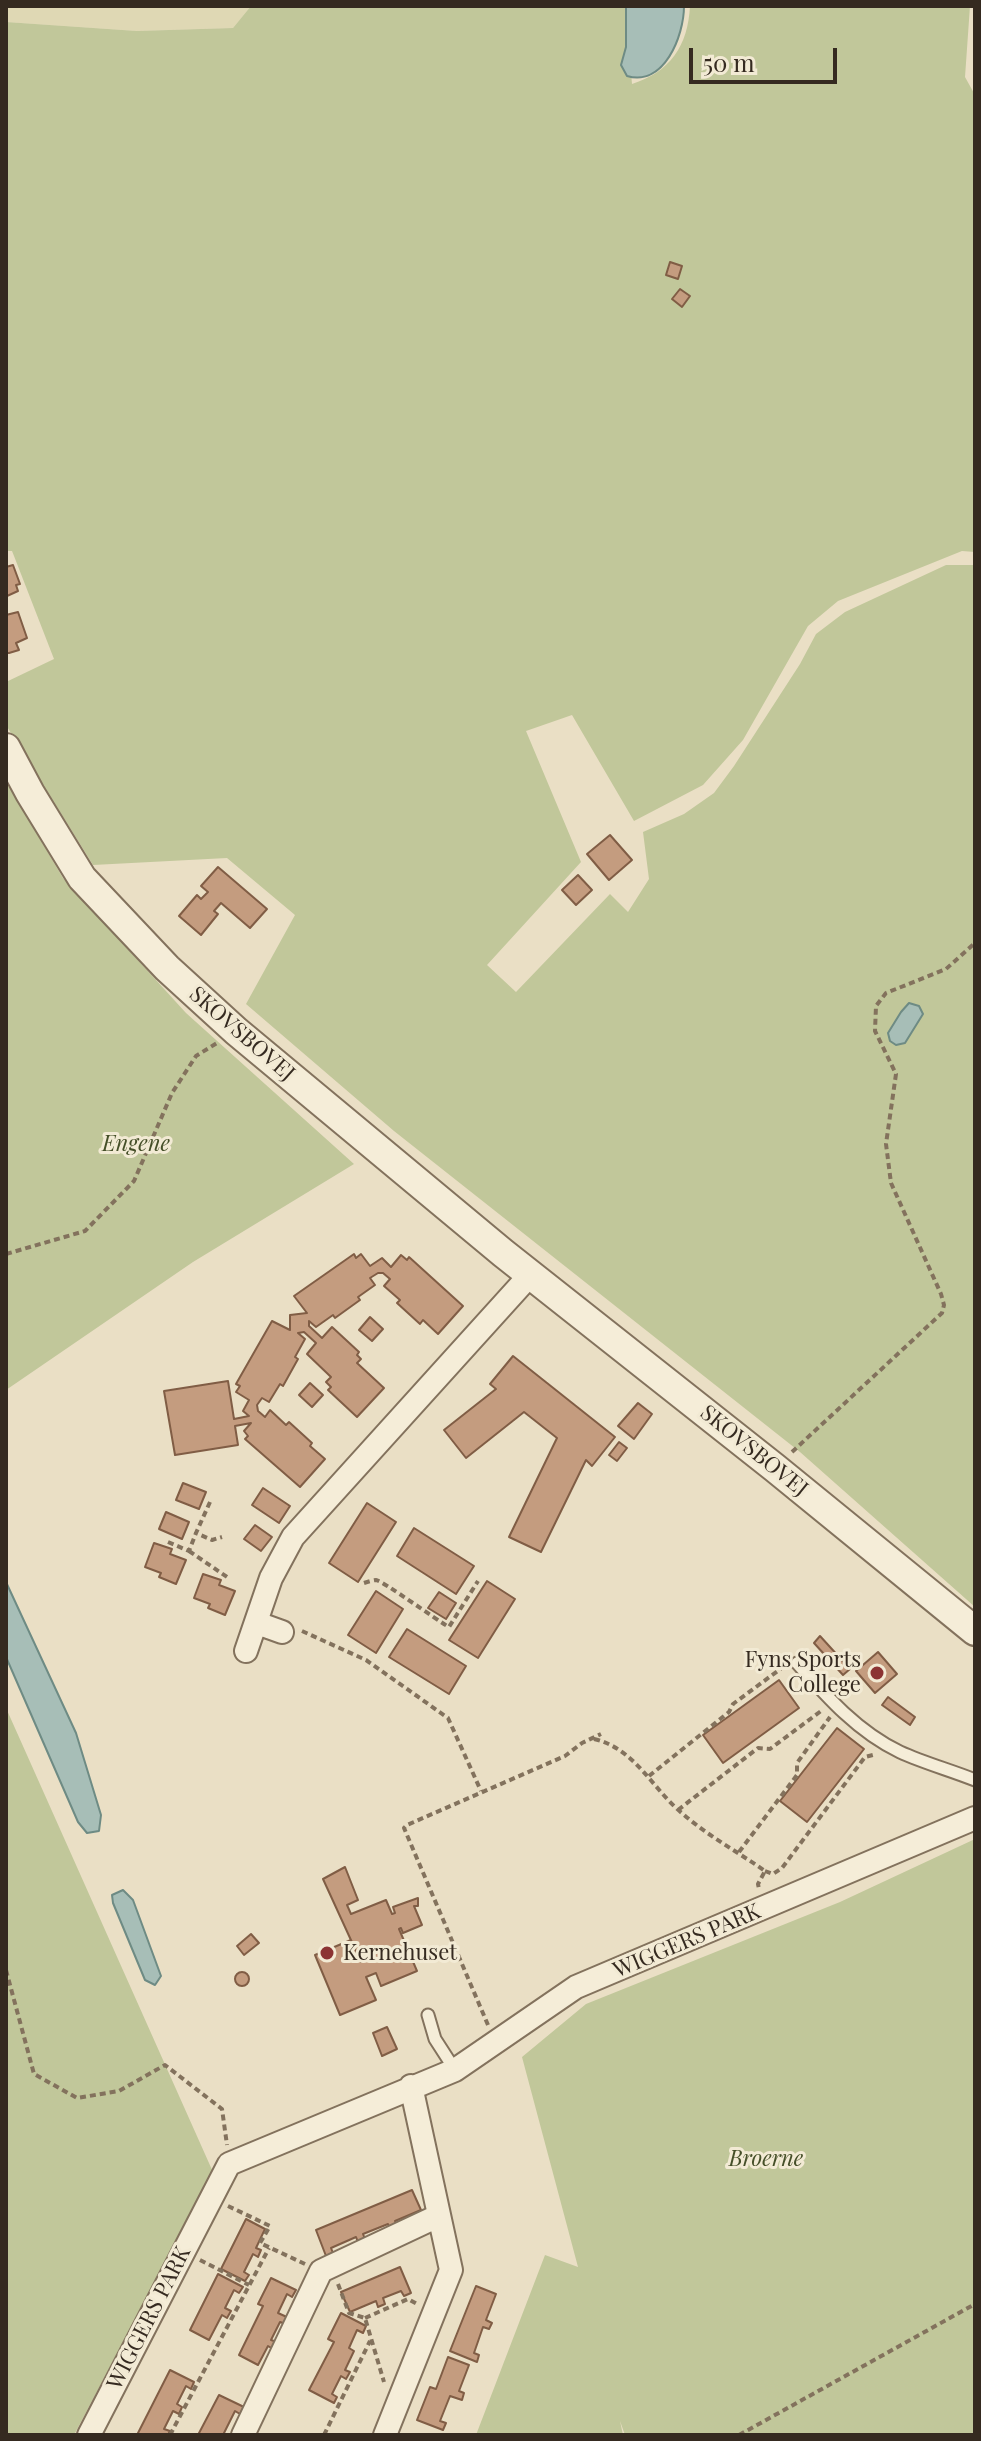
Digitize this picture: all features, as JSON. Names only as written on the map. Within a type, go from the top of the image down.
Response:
[{"type":"street","name":"SKOVSBOVEJ","points":[[6,748],[82,878],[167,968],[236,1031],[530,1275],[975,1631]]},
{"type":"street","points":[[246,1651],[271,1578],[293,1537],[530,1275]]},
{"type":"street","points":[[257,1623],[282,1632]]},
{"type":"street","name":"WIGGERS PARK","points":[[89,2435],[229,2164],[455,2070],[576,1987],[975,1818]]},
{"type":"street","points":[[385,2435],[451,2270],[411,2086]]},
{"type":"street","points":[[243,2435],[326,2269],[438,2216]]},
{"type":"lane","points":[[797,1663],[835,1705],[868,1733],[899,1751],[975,1780]]},
{"type":"lane","points":[[428,2015],[435,2039],[455,2070]]},
{"type":"path","points":[[775,1468],[942,1313],[944,1305],[941,1294],[891,1183],[886,1144],[896,1074],[875,1031],[876,1006],[886,993],[946,969],[975,943]]},
{"type":"path","points":[[6,1254],[85,1231],[134,1181],[172,1093],[196,1056],[236,1031]]},
{"type":"path","points":[[189,1551],[210,1502]]},
{"type":"path","points":[[196,1533],[212,1540],[222,1537]]},
{"type":"path","points":[[168,1542],[189,1551],[230,1579]]},
{"type":"path","points":[[364,1583],[375,1580],[386,1584],[405,1600],[449,1627],[478,1581]]},
{"type":"path","points":[[282,1632],[291,1626],[366,1660],[448,1718],[481,1792]]},
{"type":"path","points":[[649,1776],[729,1712],[733,1704],[791,1661],[797,1663]]},
{"type":"path","points":[[678,1810],[758,1748],[770,1749],[835,1705]]},
{"type":"path","points":[[739,1852],[797,1775],[797,1763],[835,1705]]},
{"type":"path","points":[[496,2043],[404,1828],[571,1753],[601,1734]]},
{"type":"path","points":[[591,1738],[613,1745],[649,1776],[678,1810],[773,1874],[782,1868],[865,1757],[880,1753],[886,1744]]},
{"type":"path","points":[[761,1894],[758,1886],[765,1871]]},
{"type":"path","points":[[6,1970],[34,2074],[77,2098],[119,2091],[165,2065],[222,2109],[229,2164]]},
{"type":"path","points":[[212,2197],[270,2226],[260,2243],[326,2269],[349,2313],[365,2318],[408,2299],[434,2312]]},
{"type":"path","points":[[170,2435],[269,2248]]},
{"type":"path","points":[[184,2251],[249,2285]]},
{"type":"path","points":[[739,2435],[975,2304]]},
{"type":"path","points":[[365,2318],[387,2393],[398,2403]]},
{"type":"path","points":[[324,2435],[371,2339]]},
{"type":"shaded area","points":[[6,6],[251,6],[233,28],[137,31],[6,22]]},
{"type":"green space","points":[[251,6],[625,6],[632,84],[657,72],[674,56],[685,33],[690,6],[970,6],[965,77],[975,95],[975,552],[962,551],[838,601],[808,626],[743,740],[703,785],[634,821],[572,715],[526,731],[581,862],[487,965],[516,992],[610,894],[628,912],[649,879],[643,832],[684,814],[714,793],[800,664],[816,634],[845,612],[946,565],[975,565],[975,1607],[800,1452],[394,1131],[246,1004],[295,915],[227,858],[93,865],[6,725],[6,682],[54,659],[12,551],[6,551],[6,22],[137,31],[233,28]]},
{"type":"green space","name":"Engene","points":[[6,782],[63,878],[186,1013],[354,1164],[193,1262],[6,1390]]},
{"type":"green space","points":[[6,1708],[213,2172],[74,2435],[6,2435]]},
{"type":"green space","name":"Broerne","points":[[975,1839],[975,2435],[625,2435],[620,2421],[623,2435],[476,2435],[545,2255],[578,2267],[522,2057],[586,2004],[840,1902]]},
{"type":"water","points":[[626,6],[684,6],[676,44],[661,67],[652,74],[627,76],[621,65],[626,47]]},
{"type":"water","points":[[909,1003],[919,1006],[923,1014],[905,1043],[896,1045],[890,1041],[888,1033]]},
{"type":"water","points":[[6,1582],[76,1733],[101,1815],[99,1831],[87,1833],[78,1822],[6,1657]]},
{"type":"water","points":[[123,1890],[133,1900],[161,1976],[155,1985],[145,1980],[113,1903],[112,1895]]},
{"type":"building","points":[[670,262],[682,266],[678,279],[666,275]]},
{"type":"building","points":[[680,289],[690,296],[682,307],[672,299]]},
{"type":"building","points":[[13,565],[20,584],[16,585],[18,591],[7,596],[6,567]]},
{"type":"building","points":[[18,612],[27,638],[16,643],[19,650],[6,653],[6,615]]},
{"type":"building","points":[[610,835],[632,860],[609,880],[587,854]]},
{"type":"building","points":[[218,867],[267,909],[250,928],[221,903],[214,911],[218,914],[201,935],[179,916],[197,895],[201,899],[208,892],[201,886]]},
{"type":"building","points":[[578,875],[592,890],[576,905],[562,890]]},
{"type":"building","points":[[354,1254],[356,1258],[361,1254],[370,1266],[382,1258],[391,1267],[401,1255],[407,1260],[409,1257],[463,1306],[438,1334],[423,1320],[420,1324],[397,1303],[400,1300],[384,1286],[390,1279],[378,1273],[370,1278],[375,1285],[335,1318],[333,1315],[316,1327],[309,1321],[309,1326],[322,1338],[332,1327],[359,1352],[357,1355],[361,1359],[357,1363],[384,1388],[357,1417],[328,1390],[331,1387],[326,1382],[331,1377],[307,1354],[316,1343],[304,1332],[298,1333],[305,1339],[283,1386],[280,1384],[269,1402],[262,1398],[257,1405],[258,1411],[265,1417],[270,1410],[286,1425],[289,1422],[325,1459],[300,1487],[245,1439],[248,1436],[244,1431],[251,1423],[235,1426],[238,1445],[175,1455],[164,1391],[228,1381],[234,1419],[249,1416],[243,1411],[249,1400],[236,1392],[240,1386],[236,1384],[272,1321],[290,1330],[290,1315],[307,1313],[294,1296]]},
{"type":"building","points":[[370,1317],[383,1329],[372,1341],[359,1330]]},
{"type":"building","points":[[513,1356],[615,1437],[592,1466],[586,1460],[541,1552],[509,1537],[557,1438],[524,1412],[466,1458],[444,1430],[496,1389],[490,1384]]},
{"type":"building","points":[[310,1383],[323,1395],[312,1407],[299,1395]]},
{"type":"building","points":[[638,1403],[652,1414],[634,1439],[618,1426]]},
{"type":"building","points":[[619,1442],[627,1448],[617,1461],[609,1455]]},
{"type":"building","points":[[183,1483],[206,1492],[199,1509],[176,1500]]},
{"type":"building","points":[[263,1488],[290,1506],[279,1523],[252,1505]]},
{"type":"building","points":[[367,1503],[396,1522],[358,1582],[329,1563]]},
{"type":"building","points":[[166,1512],[189,1522],[182,1539],[159,1529]]},
{"type":"building","points":[[255,1525],[272,1537],[261,1551],[244,1539]]},
{"type":"building","points":[[414,1528],[474,1566],[456,1594],[397,1556]]},
{"type":"building","points":[[154,1543],[172,1549],[170,1554],[186,1560],[176,1584],[159,1577],[161,1573],[145,1567]]},
{"type":"building","points":[[203,1574],[221,1580],[219,1585],[235,1591],[225,1615],[208,1608],[210,1604],[194,1598]]},
{"type":"building","points":[[487,1581],[515,1599],[478,1658],[449,1640]]},
{"type":"building","points":[[376,1591],[403,1609],[376,1653],[348,1635]]},
{"type":"building","points":[[439,1592],[456,1603],[446,1619],[428,1608]]},
{"type":"building","points":[[407,1629],[466,1666],[449,1694],[389,1657]]},
{"type":"building","points":[[820,1636],[850,1669],[843,1675],[814,1643]]},
{"type":"building","name":"Fyns Sports College","points":[[878,1652],[897,1674],[875,1693],[856,1671]]},
{"type":"building","points":[[779,1680],[799,1708],[723,1763],[703,1735]]},
{"type":"building","points":[[888,1697],[915,1717],[910,1725],[882,1705]]},
{"type":"building","points":[[837,1728],[864,1749],[807,1822],[780,1801]]},
{"type":"building","points":[[345,1867],[358,1900],[347,1905],[351,1914],[386,1900],[392,1914],[395,1913],[393,1907],[418,1898],[418,1906],[414,1906],[422,1925],[403,1933],[399,1929],[417,1971],[381,1986],[376,1973],[366,1977],[376,2000],[340,2015],[315,1955],[351,1940],[323,1879]]},
{"type":"building","points":[[251,1934],[259,1943],[244,1955],[237,1946]]},
{"type":"building","points":[[242,1972],[249,1979],[242,1986],[235,1979]]},
{"type":"building","points":[[387,2027],[397,2049],[382,2056],[373,2033]]},
{"type":"building","points":[[412,2190],[421,2210],[395,2221],[397,2226],[390,2229],[388,2224],[363,2234],[365,2239],[358,2242],[356,2237],[331,2248],[333,2253],[326,2256],[316,2230]]},
{"type":"building","points":[[246,2219],[265,2229],[256,2248],[261,2250],[258,2257],[253,2254],[244,2272],[249,2275],[245,2281],[221,2269]]},
{"type":"building","points":[[400,2267],[411,2293],[404,2296],[401,2291],[383,2298],[385,2304],[378,2307],[376,2301],[350,2312],[341,2292]]},
{"type":"building","points":[[218,2274],[243,2287],[239,2293],[234,2290],[225,2308],[231,2311],[227,2318],[222,2315],[209,2340],[190,2330]]},
{"type":"building","points":[[271,2278],[296,2290],[292,2297],[287,2294],[278,2313],[289,2318],[286,2324],[280,2322],[271,2340],[277,2342],[273,2349],[268,2346],[258,2365],[239,2355],[263,2306],[258,2304]]},
{"type":"building","points":[[476,2286],[496,2294],[486,2320],[492,2323],[489,2329],[483,2327],[474,2353],[479,2355],[477,2362],[450,2351]]},
{"type":"building","points":[[341,2313],[366,2326],[363,2333],[357,2330],[349,2348],[354,2351],[345,2370],[350,2372],[346,2379],[341,2376],[332,2394],[337,2397],[334,2403],[309,2390],[334,2342],[328,2339]]},
{"type":"building","points":[[448,2357],[469,2365],[459,2391],[464,2393],[462,2400],[450,2396],[440,2421],[446,2423],[443,2430],[417,2420],[430,2387],[436,2389]]},
{"type":"building","points":[[170,2370],[194,2382],[191,2389],[186,2386],[177,2404],[182,2407],[179,2414],[173,2411],[164,2429],[170,2431],[168,2435],[137,2435]]},
{"type":"building","points":[[219,2395],[244,2407],[240,2414],[235,2411],[223,2435],[198,2435]]},
{"type":"place","name":"Fyns Sports College","points":[[877,1673]]},
{"type":"place","name":"Kernehuset","points":[[327,1953]]}]
